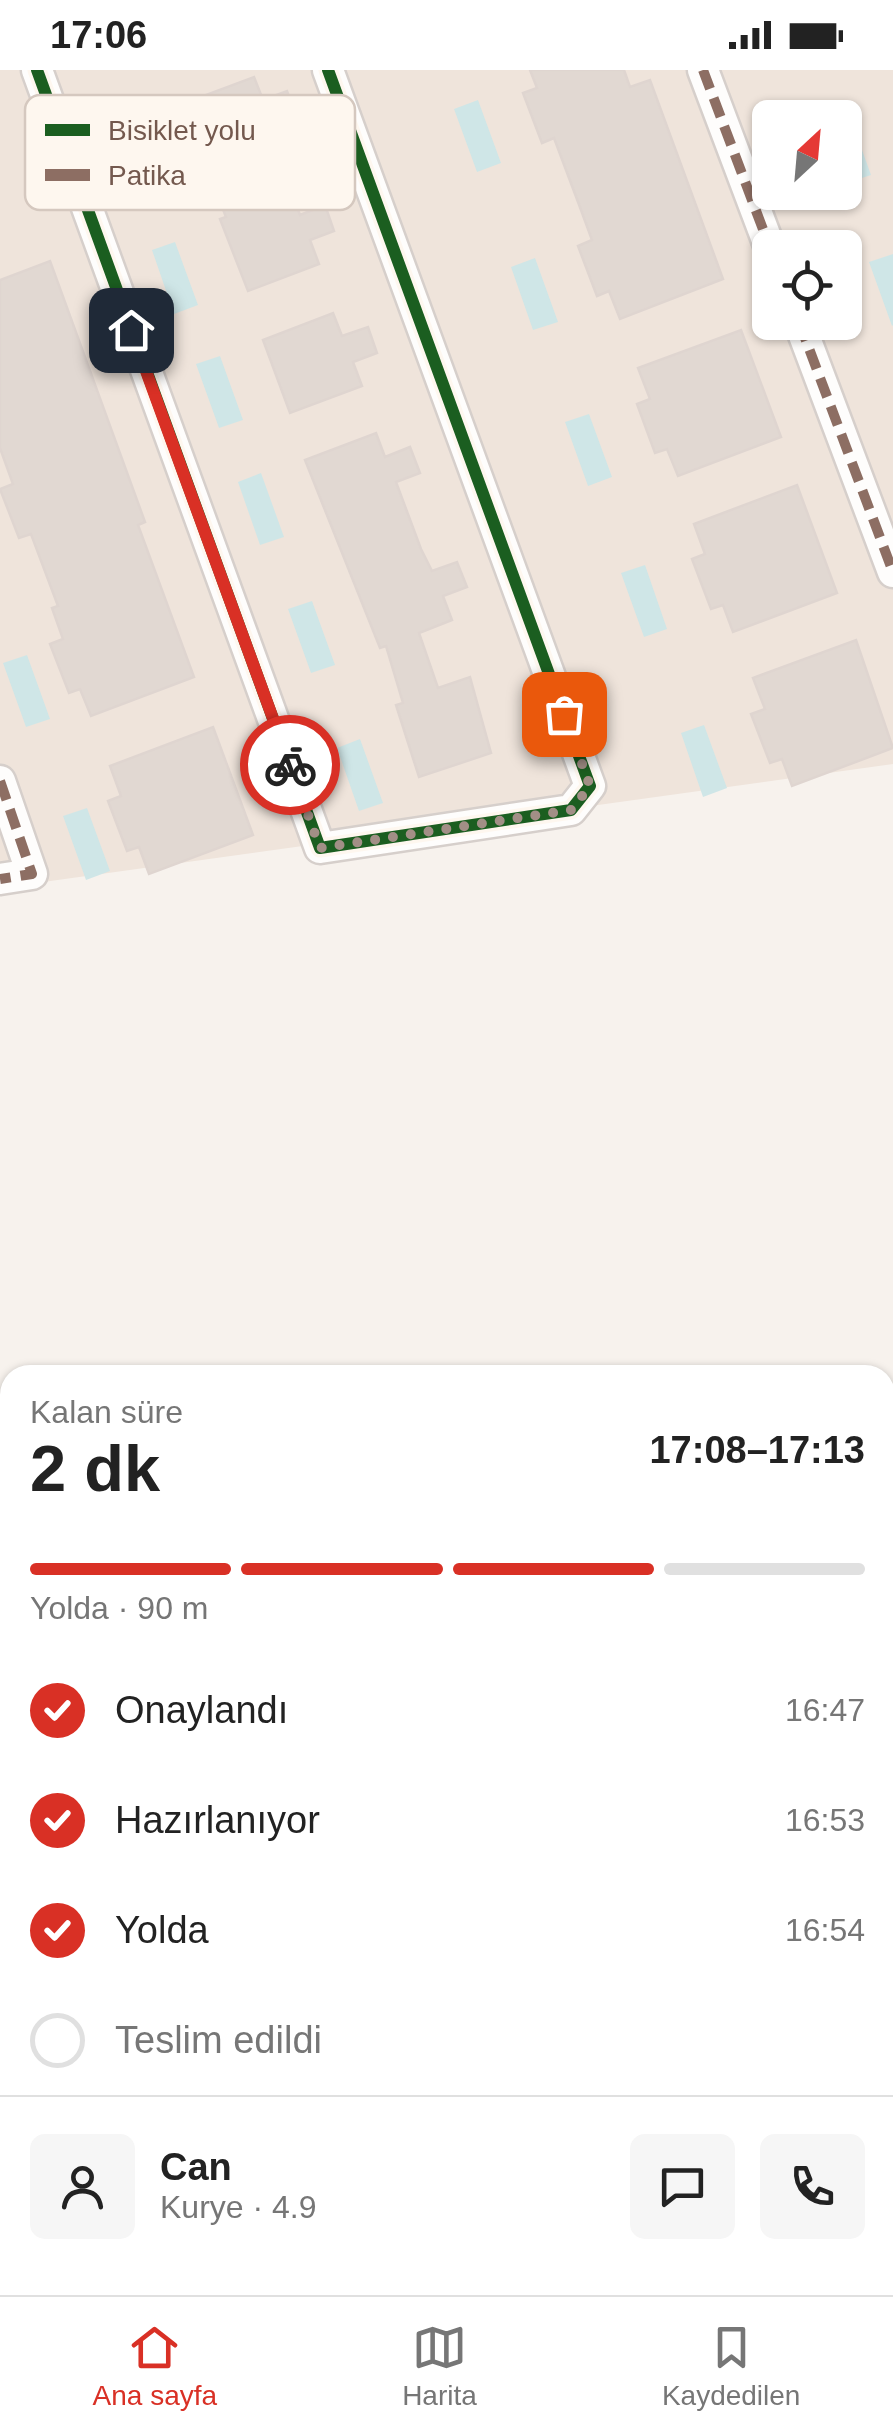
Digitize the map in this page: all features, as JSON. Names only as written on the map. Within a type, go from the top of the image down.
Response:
[{"type":"street","points":[[37,70],[46,95]]},
{"type":"street","points":[[328,70],[337,95]]},
{"type":"street","points":[[703,70],[763,230]]},
{"type":"street","points":[[88,210],[320,848],[571,810],[590,786],[355,144]]},
{"type":"street","points":[[805,340],[893,572]]},
{"type":"street","points":[[0,781],[32,874],[0,879]]},
{"type":"shaded area","points":[[0,70],[893,70],[893,764],[0,888]]},
{"type":"shaded area","points":[[478,100],[501,163],[477,172],[454,109]]},
{"type":"shaded area","points":[[862,150],[871,175],[862,178]]},
{"type":"shaded area","points":[[175,242],[198,305],[174,314],[152,250]]},
{"type":"shaded area","points":[[893,254],[893,325],[892,326],[869,262]]},
{"type":"shaded area","points":[[535,258],[558,322],[533,330],[511,267]]},
{"type":"shaded area","points":[[220,356],[243,420],[219,428],[196,364]]},
{"type":"shaded area","points":[[589,414],[612,477],[588,486],[565,422]]},
{"type":"shaded area","points":[[261,473],[284,537],[260,545],[238,482]]},
{"type":"shaded area","points":[[645,565],[667,629],[644,637],[621,573]]},
{"type":"shaded area","points":[[312,601],[335,665],[311,673],[288,609]]},
{"type":"shaded area","points":[[27,655],[50,719],[26,727],[3,663]]},
{"type":"shaded area","points":[[704,725],[727,788],[703,797],[681,733]]},
{"type":"shaded area","points":[[360,739],[383,803],[359,811],[337,748]]},
{"type":"shaded area","points":[[87,808],[110,871],[86,880],[63,816]]},
{"type":"building","points":[[530,70],[624,70],[630,87],[650,80],[723,279],[620,319],[609,291],[597,296],[578,246],[592,240],[554,138],[542,143],[523,93],[537,88]]},
{"type":"building","points":[[254,77],[261,95],[206,95]]},
{"type":"building","points":[[223,210],[298,210],[300,215],[327,210],[334,231],[310,240],[319,264],[248,291],[220,219],[226,217]]},
{"type":"building","points":[[50,261],[145,522],[138,525],[194,677],[91,716],[80,689],[69,693],[50,644],[63,639],[52,608],[58,606],[31,534],[19,538],[0,489],[13,484],[0,448],[0,280]]},
{"type":"building","points":[[333,313],[342,336],[368,327],[377,353],[353,362],[362,386],[290,413],[263,340]]},
{"type":"building","points":[[741,330],[781,437],[678,476],[667,449],[655,453],[637,404],[650,399],[638,368]]},
{"type":"building","points":[[376,433],[385,457],[410,447],[420,473],[396,482],[421,549],[432,571],[457,562],[467,587],[443,596],[452,620],[419,633],[438,688],[470,677],[491,753],[419,777],[396,705],[403,703],[386,646],[380,648],[305,460]]},
{"type":"building","points":[[797,485],[837,593],[733,632],[723,605],[711,609],[692,559],[705,554],[694,524]]},
{"type":"building","points":[[856,640],[893,748],[792,786],[782,759],[770,763],[751,714],[765,709],[753,678]]},
{"type":"building","points":[[213,727],[253,835],[149,874],[139,847],[127,851],[108,801],[121,796],[110,766]]},
{"type":"marked path","points":[[703,70],[763,230]]},
{"type":"marked path","points":[[806,340],[893,572]]},
{"type":"marked path","points":[[0,781],[32,874],[0,879]]},
{"type":"cycle path","points":[[37,70],[46,95]]},
{"type":"cycle path","points":[[328,70],[337,95]]},
{"type":"cycle path","points":[[88,210],[320,848],[571,810],[590,786],[355,144]]},
{"type":"way so far","points":[[290,765],[320,848],[571,810],[590,786],[564,714]]},
{"type":"route","points":[[131,330],[290,765]]}]
